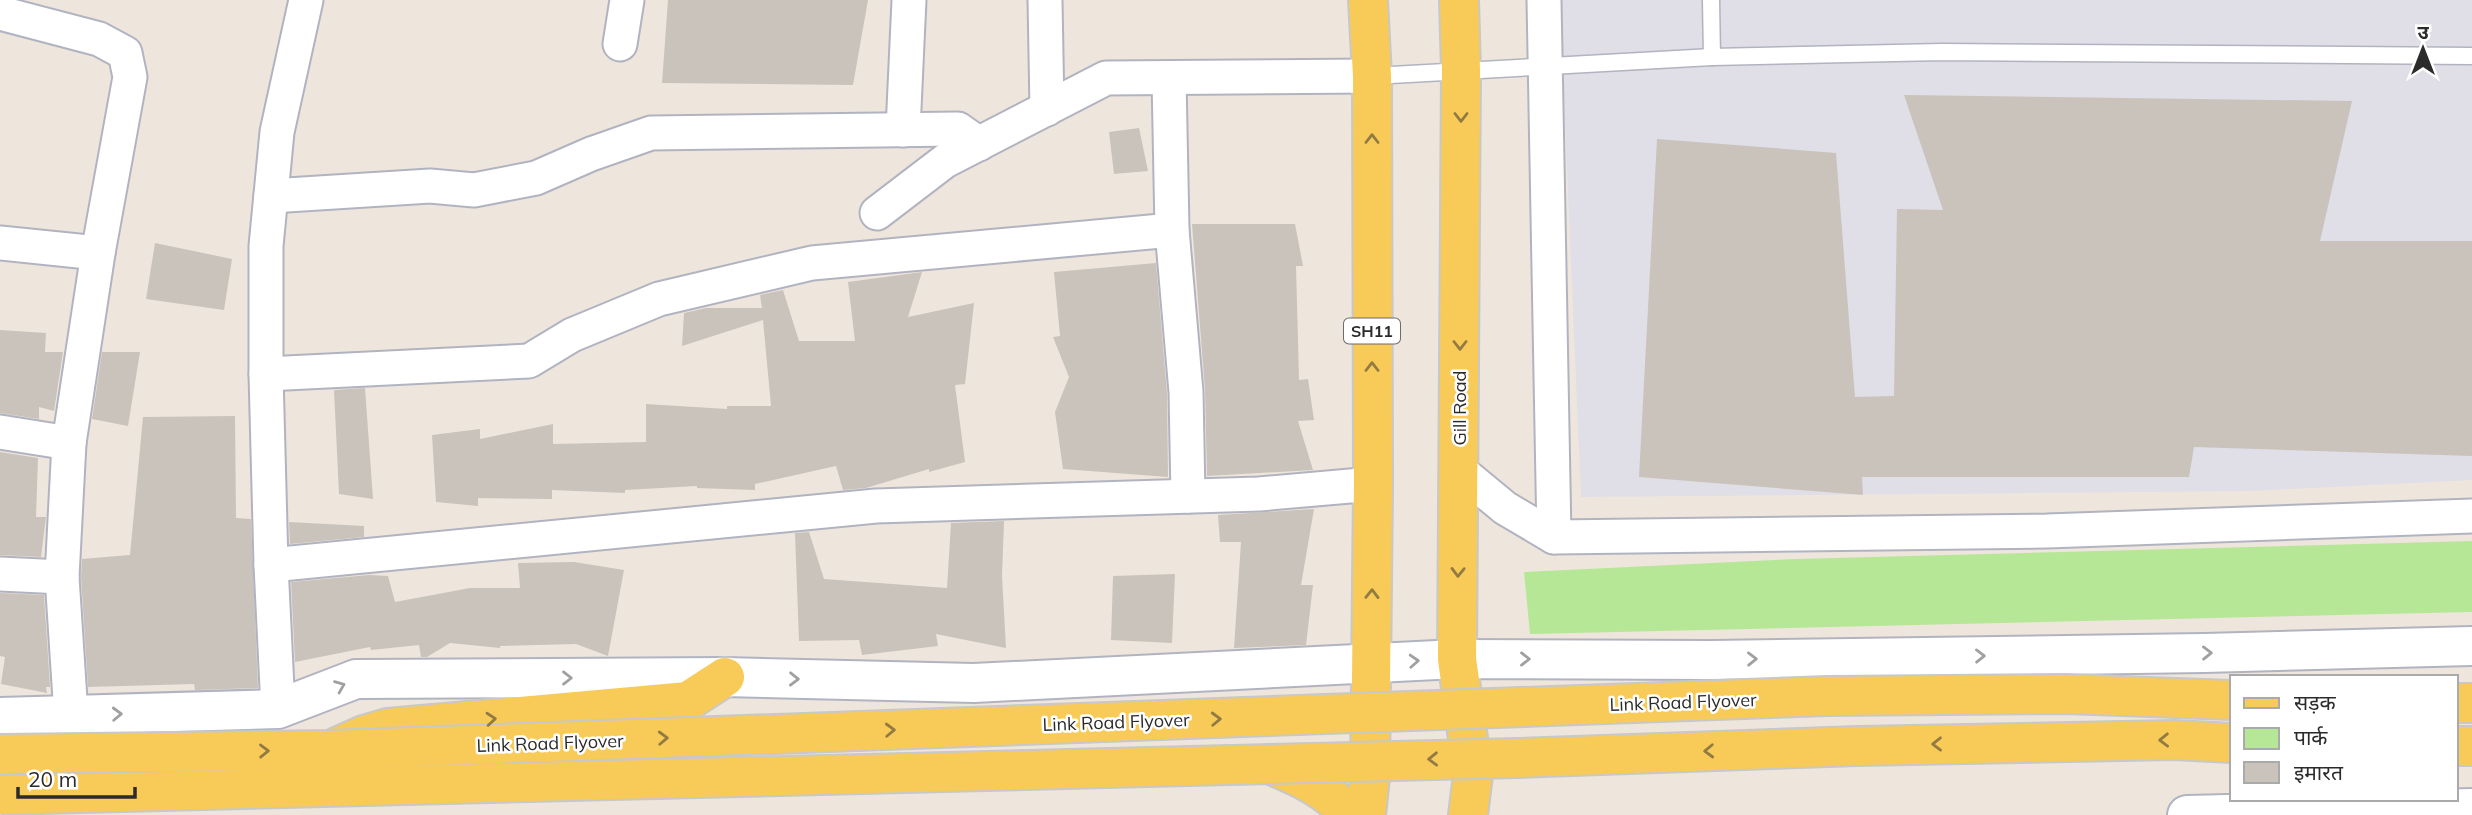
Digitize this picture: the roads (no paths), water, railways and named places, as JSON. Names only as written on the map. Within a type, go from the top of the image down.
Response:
[{"type":"main road","name":"SH11","points":[[1366,815],[1370,777],[1373,484],[1372,76],[1368,0]]},
{"type":"main road","name":"Gill Road","points":[[1459,0],[1461,69],[1457,659],[1473,775],[1468,815]]},
{"type":"main road","points":[[329,750],[364,735],[388,729],[688,701],[725,677]]},
{"type":"main road","name":"Link Road Flyover","points":[[0,754],[329,750],[1828,696],[2066,694],[2230,700]]},
{"type":"main road","points":[[0,795],[1269,764],[1858,746],[2174,740],[2230,743]]},
{"type":"main road","points":[[1269,764],[1309,780],[1338,801],[1350,815]]},
{"type":"street","points":[[278,709],[266,374],[266,246],[277,131],[306,0]]},
{"type":"street","points":[[620,44],[627,0]]},
{"type":"street","points":[[904,130],[909,0]]},
{"type":"street","points":[[1045,0],[1046,109]]},
{"type":"street","points":[[1544,0],[1554,537]]},
{"type":"street","points":[[0,13],[99,38],[125,53],[130,77],[98,253],[69,443],[62,577],[71,715]]},
{"type":"street","points":[[877,214],[945,161],[1106,78],[1372,76]]},
{"type":"street","points":[[1169,78],[1172,230],[1186,392],[1188,496]]},
{"type":"street","points":[[271,196],[430,186],[474,190],[536,178],[591,154],[651,134],[958,129],[979,144]]},
{"type":"street","points":[[266,374],[530,361],[572,335],[659,299],[812,262],[1172,230]]},
{"type":"street","points":[[0,243],[98,253]]},
{"type":"street","points":[[0,432],[69,443]]},
{"type":"street","points":[[1459,470],[1505,508],[1554,537],[2047,531],[2472,516]]},
{"type":"street","points":[[271,565],[876,506],[1259,494],[1373,484]]},
{"type":"street","points":[[0,574],[62,577]]},
{"type":"street","points":[[0,717],[278,709],[356,679],[725,677],[974,683],[1457,659],[1711,660],[2472,646]]},
{"type":"street","points":[[2187,815],[2472,808]]},
{"type":"lane","points":[[1711,0],[1712,57]]},
{"type":"lane","points":[[1372,76],[1712,57],[1941,52],[2472,56]]}]
